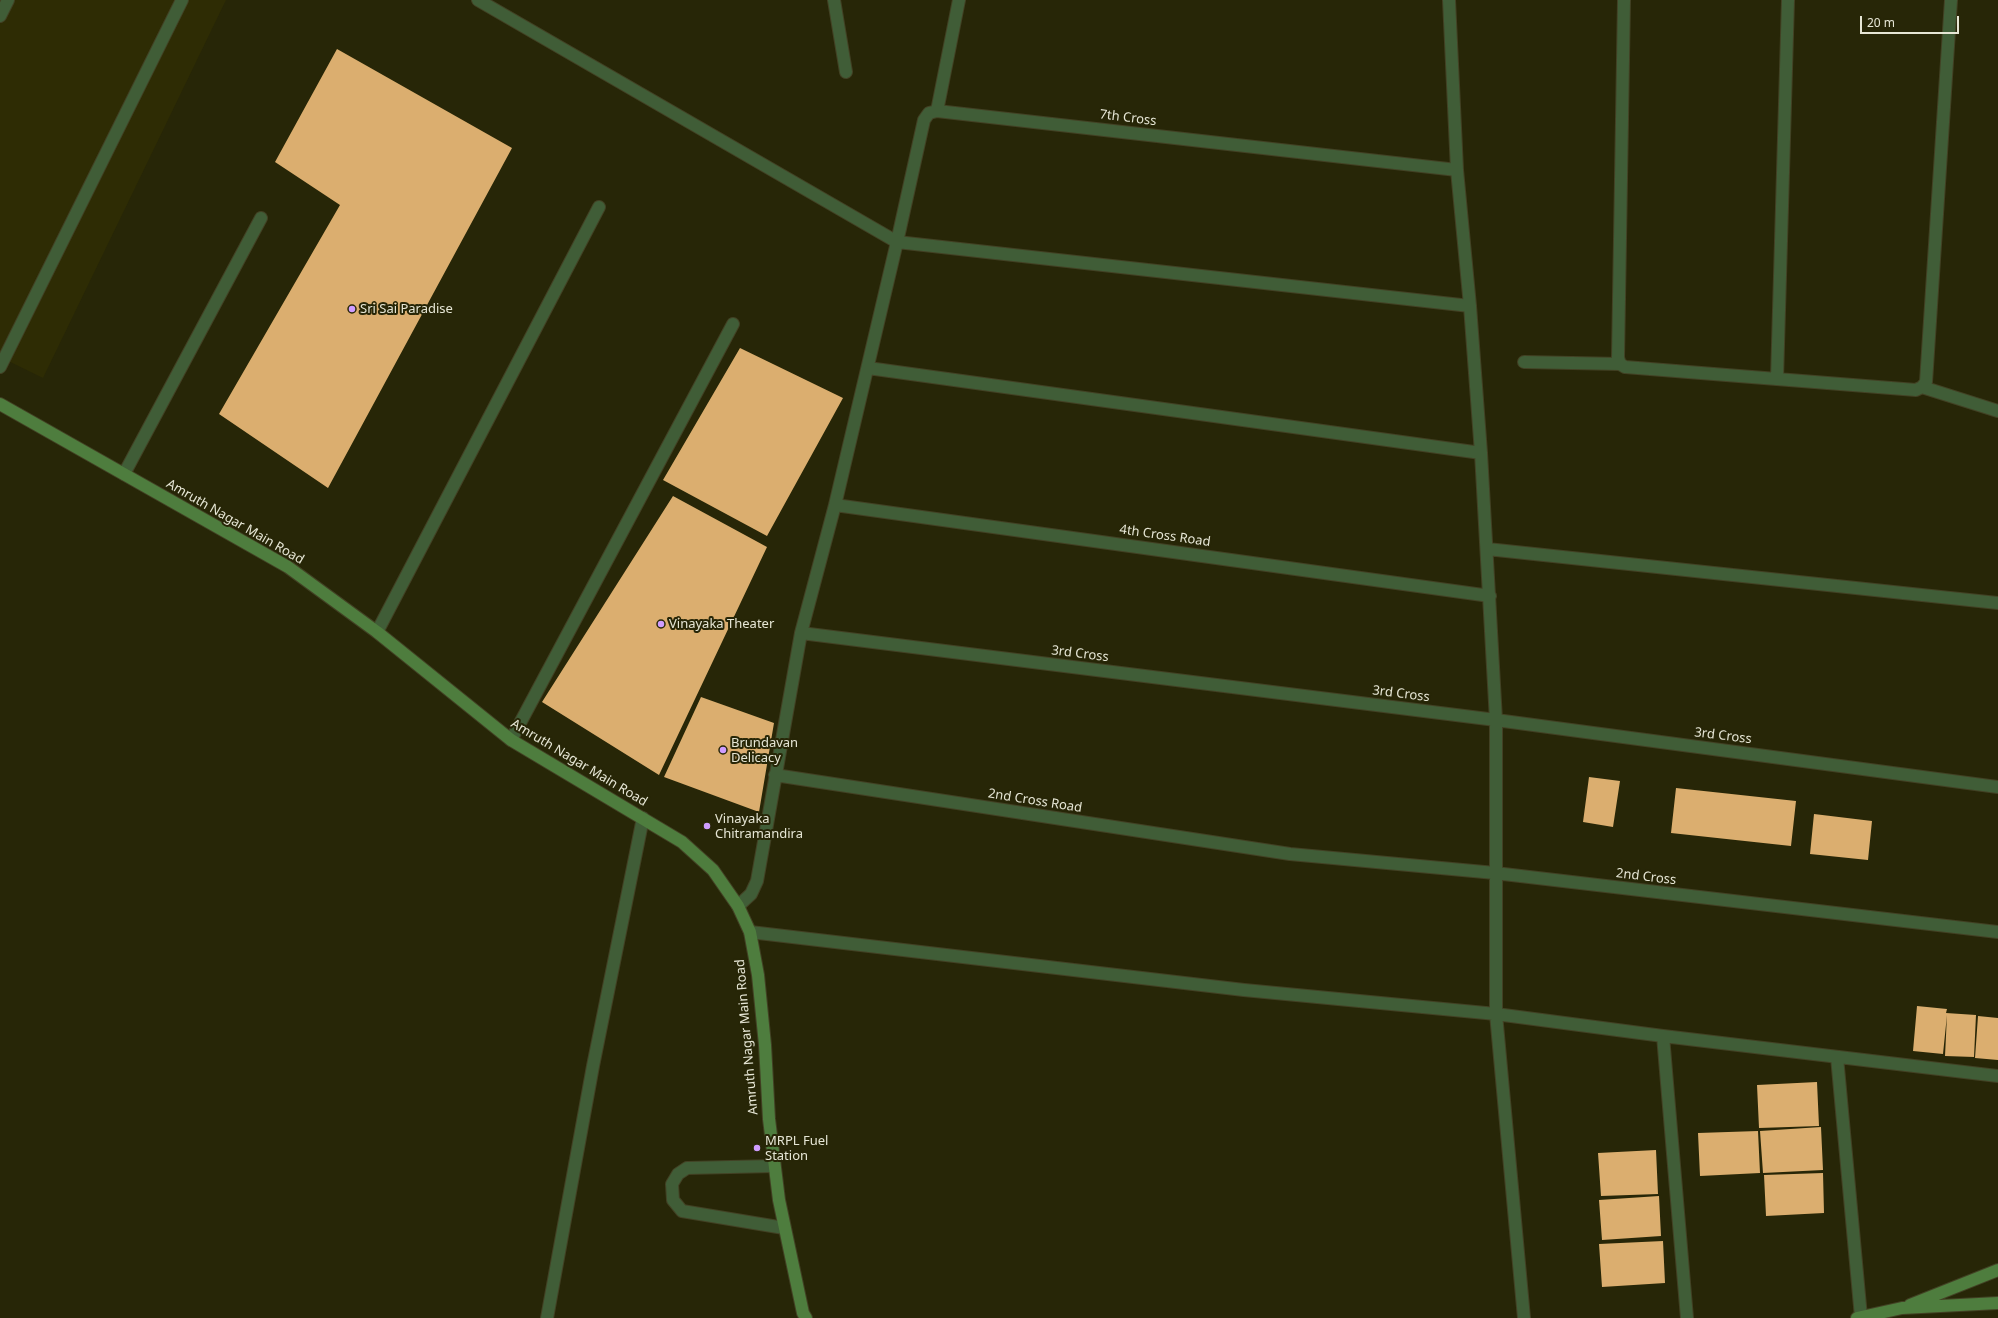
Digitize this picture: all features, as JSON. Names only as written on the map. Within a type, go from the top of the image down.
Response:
[{"type":"main road","name":"Amruth Nagar Main Road","points":[[0,404],[288,567],[377,632],[511,740],[682,842],[712,870],[738,906],[750,932],[758,975],[774,1166],[784,1228],[804,1316]]},
{"type":"main road","points":[[1859,1318],[1902,1308],[1998,1270]]},
{"type":"main road","points":[[1902,1308],[1998,1303]]},
{"type":"street","points":[[0,16],[8,0]]},
{"type":"street","points":[[0,367],[182,0]]},
{"type":"street","points":[[478,0],[897,242],[1470,306]]},
{"type":"street","points":[[834,0],[846,72]]},
{"type":"street","points":[[738,906],[751,894],[756,881],[800,633],[835,505],[868,368],[924,120],[929,113],[937,111],[959,0]]},
{"type":"street","points":[[1449,0],[1457,170],[1470,306],[1481,453],[1496,720],[1496,1014],[1524,1318]]},
{"type":"street","points":[[1620,364],[1618,358],[1624,0]]},
{"type":"street","points":[[1777,379],[1788,0]]},
{"type":"street","points":[[1524,362],[1620,364],[1625,367],[1916,390],[1922,387],[1926,382],[1950,0]]},
{"type":"street","name":"7th Cross","points":[[937,111],[1457,170]]},
{"type":"street","points":[[377,632],[599,207]]},
{"type":"street","points":[[124,474],[261,218]]},
{"type":"street","points":[[511,740],[733,324]]},
{"type":"street","points":[[868,368],[1481,453]]},
{"type":"street","points":[[1922,387],[1998,410]]},
{"type":"street","name":"4th Cross Road","points":[[835,505],[1490,596]]},
{"type":"street","points":[[1487,549],[1998,603]]},
{"type":"street","name":"3rd Cross","points":[[800,633],[1496,720],[1998,786]]},
{"type":"street","name":"2nd Cross Road","points":[[775,775],[1290,854]]},
{"type":"street","points":[[547,1318],[593,1066],[643,818]]},
{"type":"street","name":"2nd Cross","points":[[1290,854],[1495,873],[1998,932]]},
{"type":"street","points":[[750,932],[1244,990],[1496,1014],[1663,1036],[1998,1076]]},
{"type":"street","points":[[1663,1036],[1686,1318]]},
{"type":"street","points":[[1837,1057],[1859,1318]]},
{"type":"street","points":[[774,1166],[687,1168],[678,1174],[672,1184],[673,1200],[682,1211],[784,1228]]},
{"type":"shaded area","points":[[0,0],[226,0],[43,378],[0,357]]},
{"type":"building","name":"Sri Sai Paradise","points":[[337,49],[512,148],[328,488],[219,414],[340,205],[275,162]]},
{"type":"building","points":[[740,348],[843,398],[767,536],[663,480]]},
{"type":"building","name":"Vinayaka Theater","points":[[673,496],[767,547],[659,775],[542,702]]},
{"type":"building","name":"Brundavan Delicacy","points":[[701,697],[774,723],[759,812],[664,777]]},
{"type":"building","points":[[1589,777],[1620,781],[1613,827],[1583,822]]},
{"type":"building","points":[[1676,788],[1796,801],[1791,846],[1671,833]]},
{"type":"building","points":[[1814,814],[1872,821],[1868,860],[1810,854]]},
{"type":"building","points":[[1917,1006],[1947,1009],[1946,1013],[1976,1015],[1974,1057],[1945,1056],[1947,1015],[1943,1054],[1913,1051]]},
{"type":"building","points":[[1978,1016],[1998,1018],[1998,1060],[1975,1058]]},
{"type":"building","points":[[1817,1082],[1819,1126],[1759,1128],[1757,1085]]},
{"type":"building","points":[[1821,1127],[1823,1170],[1763,1173],[1760,1131]]},
{"type":"building","points":[[1758,1131],[1760,1173],[1700,1176],[1698,1133]]},
{"type":"building","points":[[1656,1150],[1658,1194],[1601,1196],[1598,1153]]},
{"type":"building","points":[[1823,1173],[1824,1213],[1766,1216],[1764,1175]]},
{"type":"building","points":[[1659,1196],[1661,1236],[1602,1240],[1599,1200]]},
{"type":"building","points":[[1663,1241],[1665,1283],[1602,1287],[1599,1244]]},
{"type":"place","name":"Sri Sai Paradise","points":[[352,309]]},
{"type":"place","name":"Vinayaka Theater","points":[[661,624]]},
{"type":"place","name":"Brundavan Delicacy","points":[[723,750]]},
{"type":"place","name":"Vinayaka Chitramandira","points":[[707,826]]},
{"type":"place","name":"MRPL Fuel Station","points":[[757,1148]]}]
